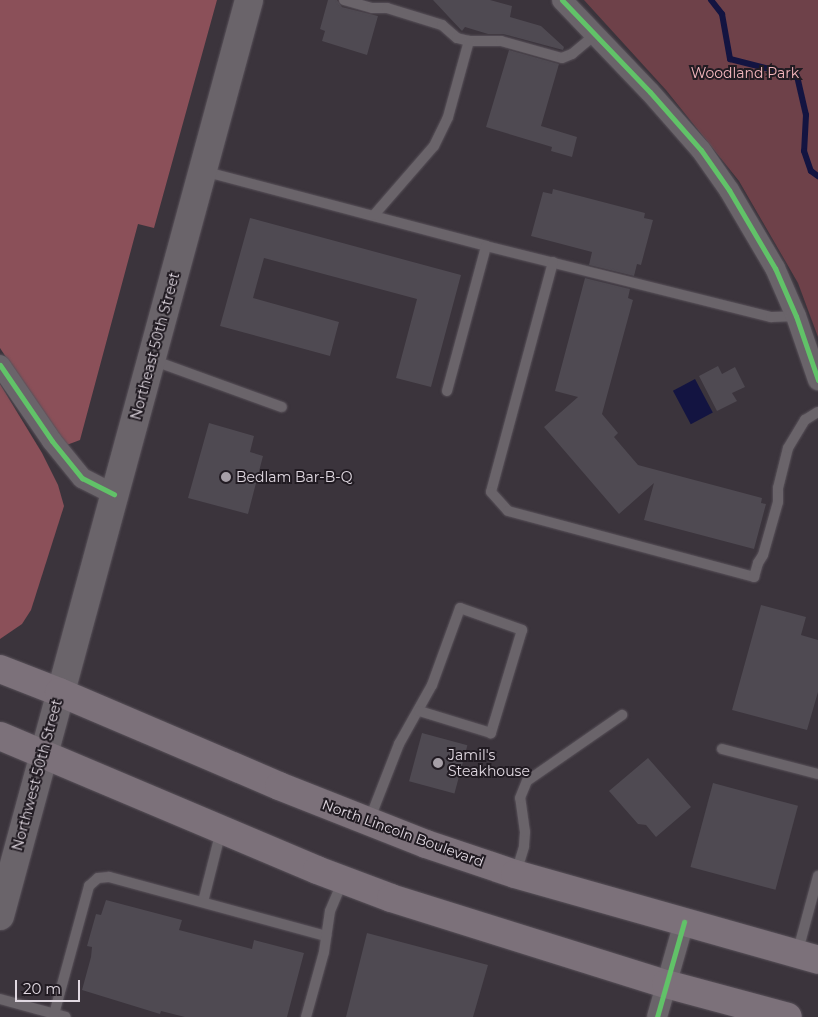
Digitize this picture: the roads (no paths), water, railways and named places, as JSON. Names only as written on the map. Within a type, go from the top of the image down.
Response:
[{"type":"main road","name":"Northeast 50th Street","points":[[59,692],[249,0]]},
{"type":"main road","name":"North Lincoln Boulevard","points":[[0,669],[59,692],[231,766],[426,844],[515,874],[808,957]]},
{"type":"main road","name":"Northwest 50th Street","points":[[0,916],[7,866],[43,752],[59,692]]},
{"type":"main road","points":[[0,736],[43,752],[344,880],[476,926],[666,984],[788,1017]]},
{"type":"street","points":[[562,0],[650,92],[701,150],[729,190],[775,268],[796,316],[818,380]]},
{"type":"street","points":[[0,365],[52,441],[82,478],[114,494]]},
{"type":"street","points":[[657,1017],[684,922]]},
{"type":"lane","points":[[344,0],[372,8],[387,8],[442,25],[457,38],[469,41],[501,41],[562,58],[572,54],[595,35]]},
{"type":"lane","points":[[374,215],[434,146],[448,117],[469,41]]},
{"type":"lane","points":[[203,171],[486,246],[772,317],[796,316]]},
{"type":"lane","points":[[447,391],[486,246]]},
{"type":"lane","points":[[553,262],[491,492],[508,511],[754,577],[758,563],[764,555],[778,502],[778,488],[788,448],[805,420],[818,412]]},
{"type":"lane","points":[[151,360],[282,407]]},
{"type":"lane","points":[[369,821],[399,744],[432,685],[460,608],[522,630],[491,733],[419,711]]},
{"type":"lane","points":[[515,874],[524,846],[525,832],[520,798],[527,781],[622,715]]},
{"type":"lane","points":[[722,749],[818,774]]},
{"type":"lane","points":[[203,902],[222,828]]},
{"type":"lane","points":[[808,957],[818,876]]},
{"type":"lane","points":[[54,1014],[89,886],[98,878],[109,877],[326,936]]},
{"type":"lane","points":[[306,1017],[324,952],[330,911],[344,880]]},
{"type":"lane","points":[[0,999],[66,1017]]},
{"type":"waterway","points":[[711,0],[722,14],[730,59],[797,76],[806,115],[804,151],[811,171],[818,176]]},
{"type":"place","name":"Bedlam Bar-B-Q","points":[[226,477]]},
{"type":"place","name":"Jamil's Steakhouse","points":[[438,763]]},
{"type":"park label","name":"Woodland Park","points":[[745,73]]}]
